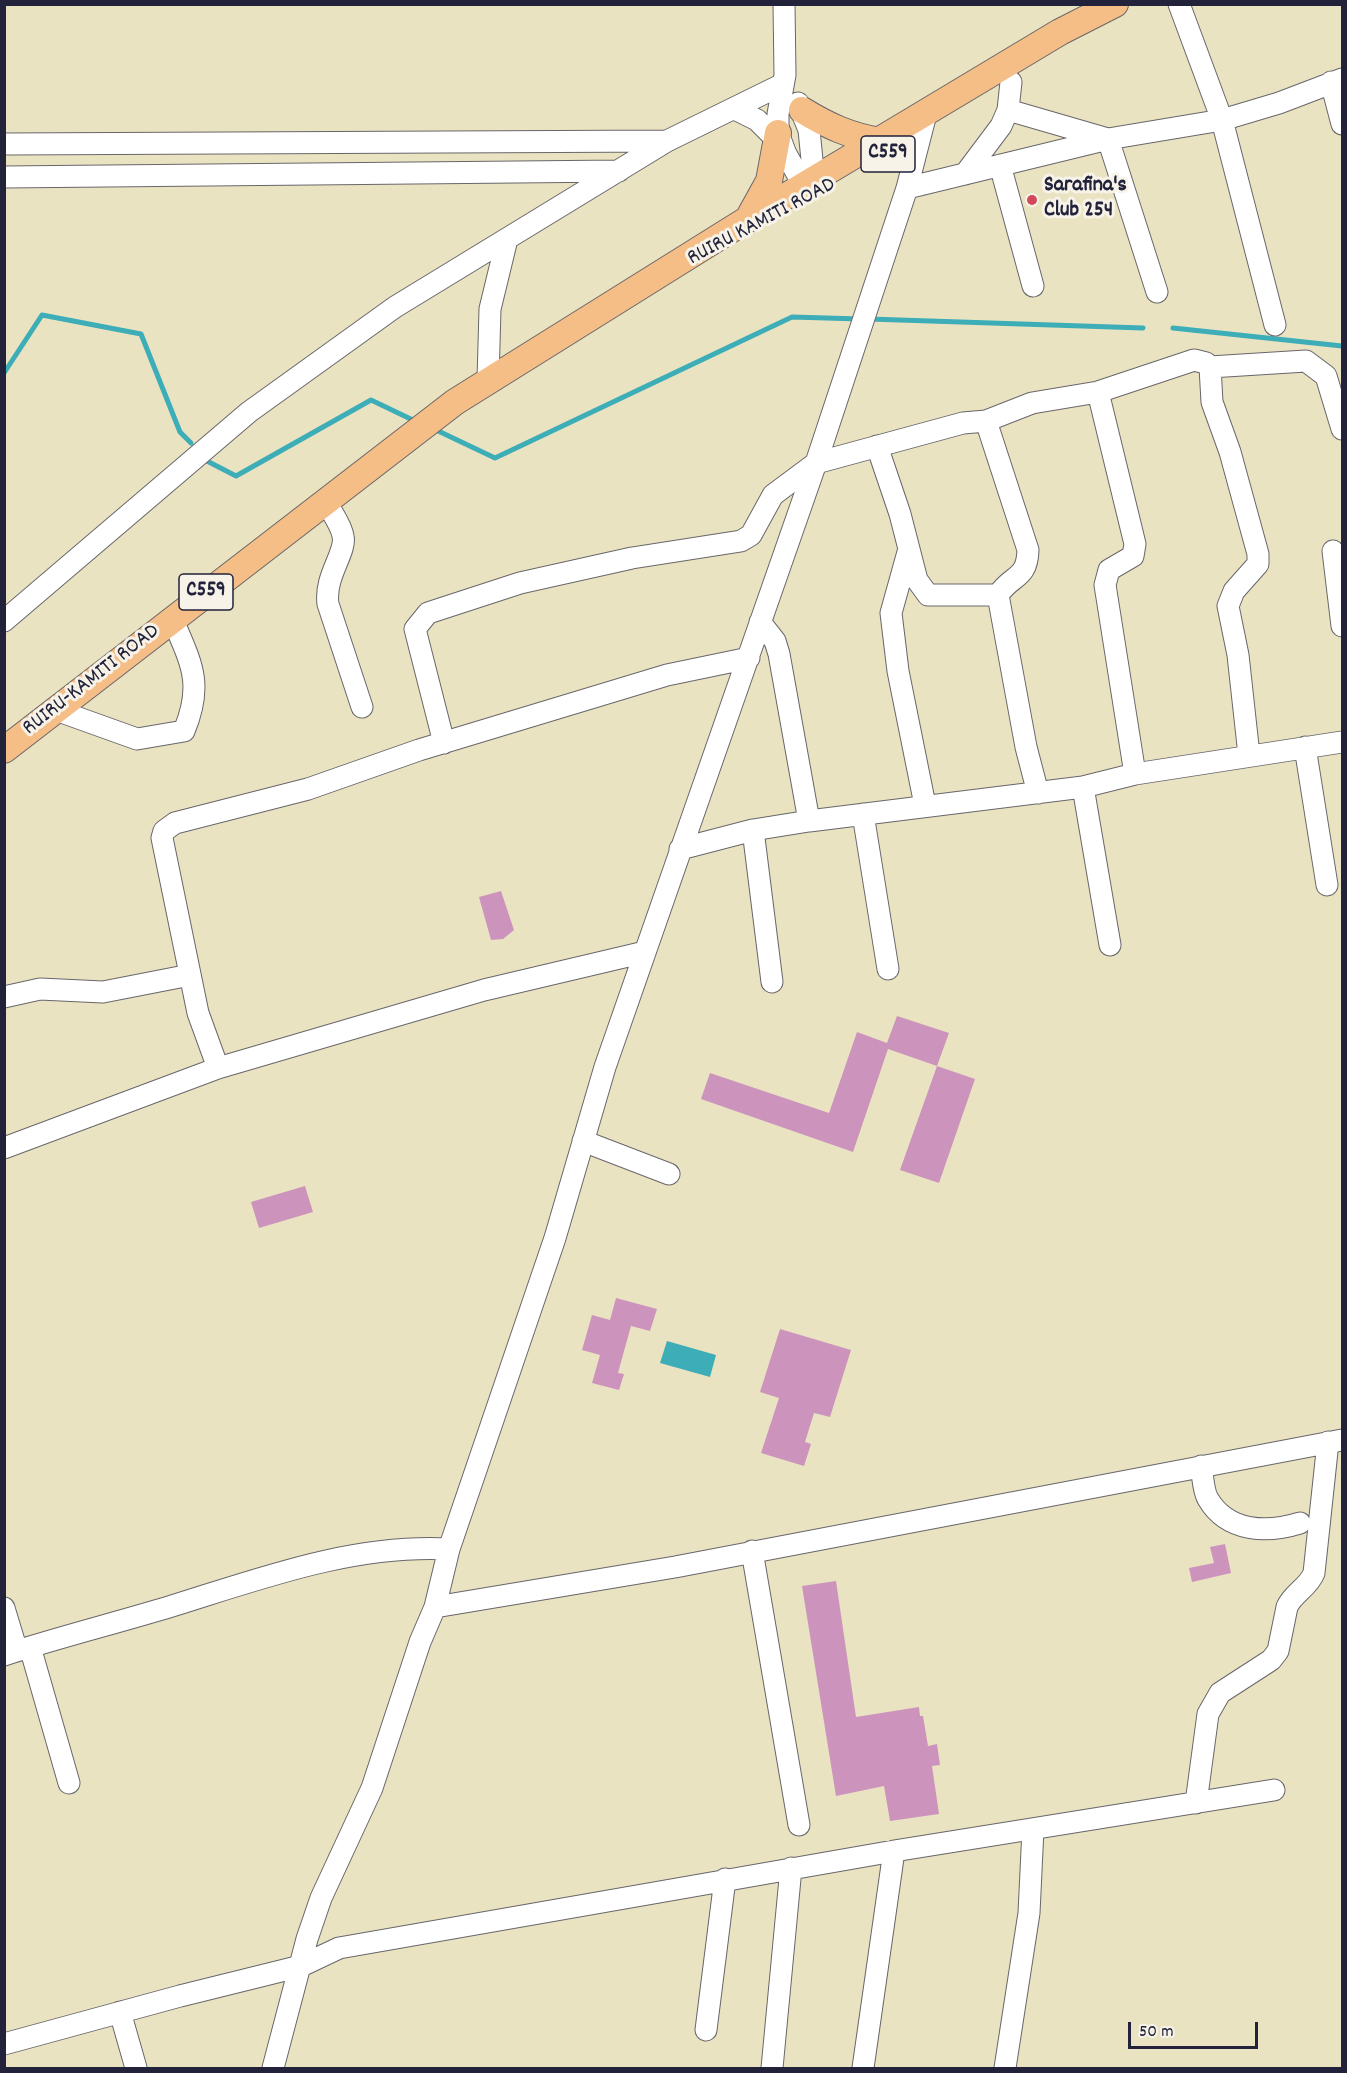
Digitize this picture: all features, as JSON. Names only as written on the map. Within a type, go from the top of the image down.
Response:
[{"type":"main road","name":"RUIRU KAMITI ROAD","points":[[641,286],[764,225],[924,124],[1060,32],[1115,4]]},
{"type":"main road","name":"RUIRU KAMITI ROAD","points":[[407,436],[488,380],[748,219],[880,141],[924,124],[1011,82],[1125,4]]},
{"type":"main road","points":[[802,111],[854,137],[880,141]]},
{"type":"main road","points":[[748,219],[769,181],[778,137]]},
{"type":"main road","name":"RUIRU-KAMITI ROAD","points":[[4,750],[407,436]]},
{"type":"street","points":[[778,137],[784,79],[784,4]]},
{"type":"street","points":[[1179,4],[1222,120],[1275,325]]},
{"type":"street","points":[[4,621],[249,412],[395,307],[667,141],[735,109],[784,79]]},
{"type":"street","points":[[784,79],[802,111],[809,130],[809,183]]},
{"type":"street","points":[[907,188],[1107,139],[1222,120],[1279,103],[1337,81],[1342,123]]},
{"type":"street","points":[[965,174],[1001,126],[1008,110],[1011,82]]},
{"type":"street","points":[[735,109],[757,120],[778,137],[786,154],[809,183]]},
{"type":"street","points":[[1008,110],[1107,139]]},
{"type":"street","points":[[273,2068],[321,1898],[372,1788],[420,1642],[435,1607],[448,1549],[555,1238],[583,1141],[645,952],[816,463],[907,188],[924,124]]},
{"type":"street","points":[[1107,139],[1157,292]]},
{"type":"street","points":[[4,144],[667,141]]},
{"type":"street","points":[[1000,165],[1033,285]]},
{"type":"street","points":[[4,177],[619,171]]},
{"type":"street","points":[[488,380],[490,309],[507,238]]},
{"type":"street","points":[[444,743],[415,629],[428,613],[520,583],[554,575],[632,558],[741,542],[751,535],[773,495],[816,463],[963,423],[986,421],[1032,403],[1098,392],[1194,360],[1206,363],[1209,367],[1212,402],[1230,452],[1258,554],[1258,564],[1234,591],[1228,606],[1238,655],[1249,755]]},
{"type":"street","points":[[1209,367],[1306,361],[1326,376],[1342,429]]},
{"type":"street","points":[[1098,392],[1135,544],[1133,556],[1109,570],[1105,585],[1135,774]]},
{"type":"street","points":[[986,421],[1028,550],[1028,564],[1020,577],[1003,587],[998,595],[1026,747],[1038,793]]},
{"type":"street","points":[[877,446],[900,514],[917,580],[928,595],[998,595]]},
{"type":"street","points":[[326,501],[344,537],[326,593],[362,707]]},
{"type":"street","points":[[1333,551],[1342,626]]},
{"type":"street","points":[[908,552],[891,613],[898,671],[925,806]]},
{"type":"street","points":[[56,710],[137,739],[184,731],[194,707],[194,670],[172,618]]},
{"type":"street","points":[[760,622],[775,641],[779,654],[809,821]]},
{"type":"street","points":[[218,1068],[198,1013],[164,849],[164,831],[175,823],[308,789],[444,743],[667,675],[748,658]]},
{"type":"street","points":[[680,849],[753,830],[1083,787],[1135,774],[1342,742]]},
{"type":"street","points":[[1305,747],[1327,885]]},
{"type":"street","points":[[1083,787],[1110,945]]},
{"type":"street","points":[[863,814],[888,969]]},
{"type":"street","points":[[753,830],[772,982]]},
{"type":"street","points":[[4,1148],[218,1068],[484,990],[645,952]]},
{"type":"street","points":[[4,997],[40,989],[103,992],[190,975]]},
{"type":"street","points":[[583,1141],[669,1174]]},
{"type":"street","points":[[435,1607],[547,1590],[1335,1441],[1311,1582],[1290,1600],[1278,1651],[1271,1660],[1220,1693],[1213,1704],[1208,1714],[1196,1803]]},
{"type":"street","points":[[1201,1466],[1207,1498],[1227,1519],[1248,1528],[1276,1531],[1300,1523]]},
{"type":"street","points":[[17,1651],[250,1582],[346,1557],[384,1549],[448,1549]]},
{"type":"street","points":[[752,1551],[799,1825]]},
{"type":"street","points":[[4,1608],[17,1651],[69,1783]]},
{"type":"street","points":[[4,2044],[301,1966],[339,1948],[725,1879],[1274,1790]]},
{"type":"street","points":[[1005,2068],[1029,1912],[1033,1829]]},
{"type":"street","points":[[863,2068],[894,1851]]},
{"type":"street","points":[[772,2068],[791,1868]]},
{"type":"street","points":[[706,2030],[725,1879]]},
{"type":"street","points":[[120,2012],[136,2068]]},
{"type":"water","points":[[667,1341],[716,1355],[710,1377],[660,1363]]},
{"type":"building","points":[[501,891],[514,930],[503,939],[491,940],[479,897]]},
{"type":"building","points":[[897,1016],[949,1033],[937,1066],[888,1049],[853,1152],[701,1099],[710,1073],[829,1113],[857,1032],[887,1043]]},
{"type":"building","points":[[937,1066],[975,1079],[939,1183],[900,1170]]},
{"type":"building","points":[[305,1186],[313,1212],[259,1228],[251,1202]]},
{"type":"building","points":[[616,1298],[657,1309],[650,1331],[631,1326],[618,1373],[624,1374],[619,1390],[592,1383],[600,1355],[582,1350],[592,1315],[610,1320]]},
{"type":"building","points":[[780,1329],[851,1350],[830,1417],[814,1413],[805,1442],[811,1444],[804,1466],[761,1453],[779,1398],[760,1392]]},
{"type":"building","points":[[1225,1544],[1231,1573],[1192,1582],[1189,1568],[1214,1563],[1210,1547]]},
{"type":"building","points":[[836,1581],[856,1717],[919,1707],[920,1716],[923,1716],[928,1746],[937,1744],[940,1765],[932,1766],[939,1814],[890,1821],[884,1786],[836,1796],[802,1586]]},
{"type":"waterway","points":[[4,373],[42,315],[141,334],[180,432],[191,443]]},
{"type":"waterway","points":[[434,429],[495,458],[792,317],[860,319]]},
{"type":"waterway","points":[[869,319],[1143,328]]},
{"type":"waterway","points":[[1173,328],[1342,346]]},
{"type":"waterway","points":[[207,461],[236,476],[371,400],[417,422]]},
{"type":"place","name":"Sarafina's Club 254","points":[[1032,200]]}]
